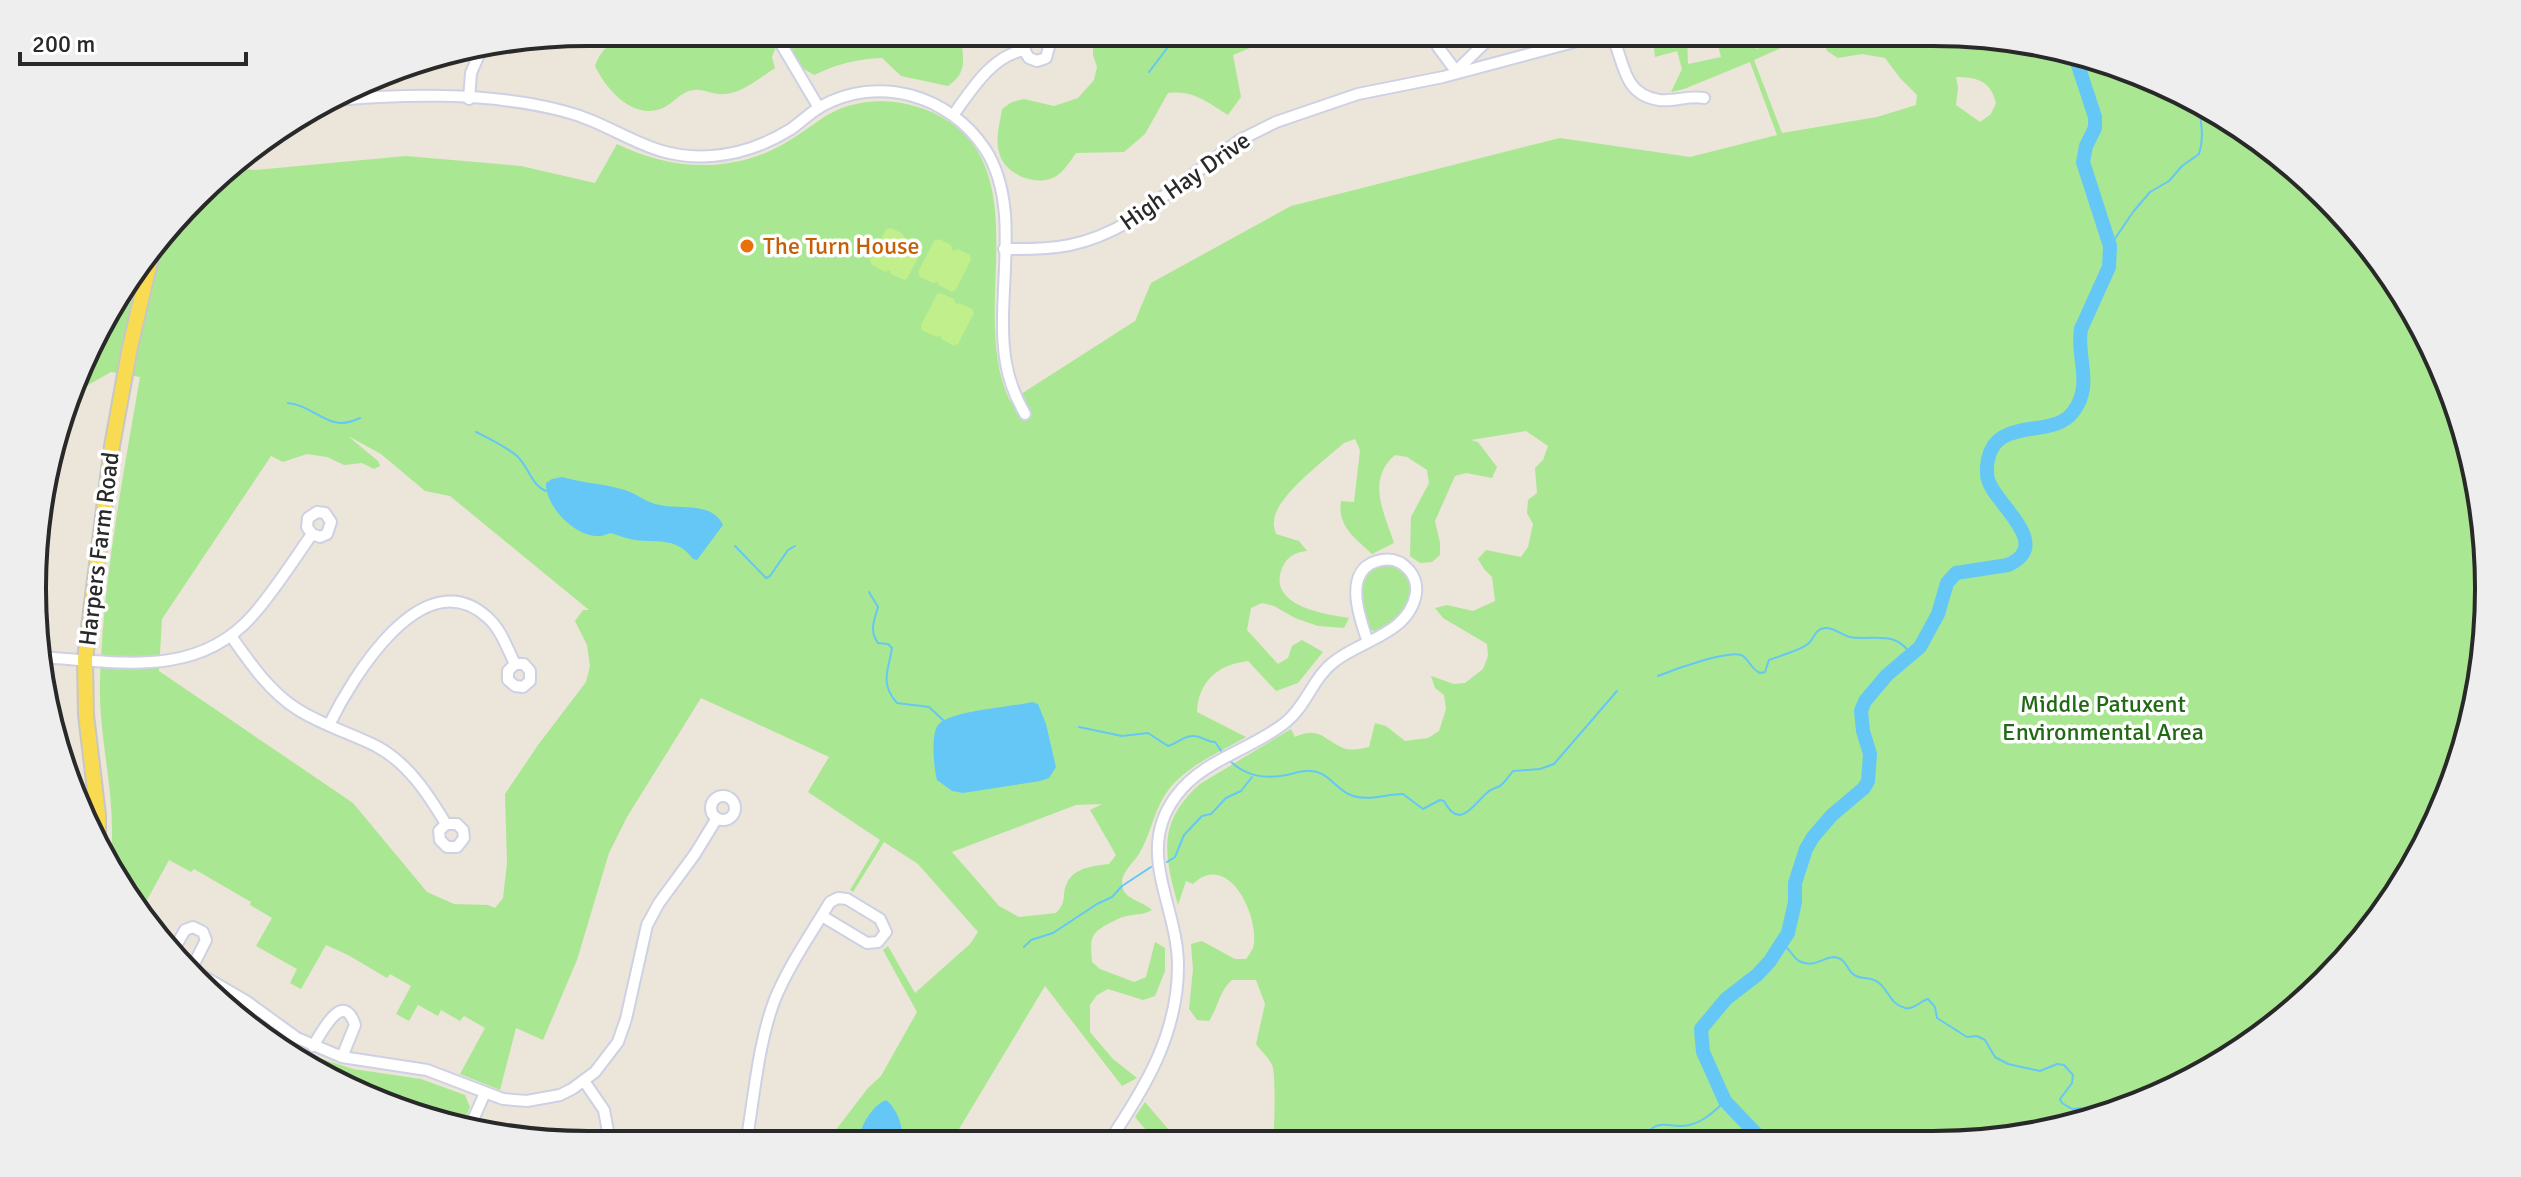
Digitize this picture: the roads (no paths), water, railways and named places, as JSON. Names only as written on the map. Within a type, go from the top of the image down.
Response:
[{"type":"main road","name":"Harpers Farm Road","points":[[98,819],[86,715],[85,659],[112,446],[147,273]]},
{"type":"street","points":[[782,46],[819,108]]},
{"type":"street","points":[[1438,46],[1456,71]]},
{"type":"street","name":"High Hay Drive","points":[[1456,71],[1483,46]]},
{"type":"street","points":[[1485,46],[1494,62]]},
{"type":"street","name":"High Hay Drive","points":[[1004,249],[1070,247],[1092,240],[1130,221],[1240,140],[1257,131],[1358,94],[1426,81],[1558,46]]},
{"type":"street","points":[[1617,46],[1625,74],[1644,94],[1659,100],[1704,98]]},
{"type":"street","points":[[954,114],[990,69],[1010,54],[1024,50]]},
{"type":"street","points":[[469,99],[471,73],[478,57]]},
{"type":"street","points":[[366,94],[526,104],[566,112],[670,154],[699,156],[739,152],[764,144],[819,108],[847,96],[888,92],[919,97],[954,114],[977,138],[995,168],[1003,202],[1006,362],[1014,392],[1025,414]]},
{"type":"street","points":[[51,658],[165,662],[205,651],[231,636],[254,614],[312,534]]},
{"type":"street","points":[[1116,1131],[1153,1072],[1168,1036],[1175,1004],[1177,949],[1156,856],[1160,829],[1169,807],[1180,790],[1212,765],[1292,717],[1325,669],[1343,655],[1380,637],[1398,624],[1414,599],[1416,583],[1402,563],[1394,560],[1379,560],[1370,564],[1358,581],[1357,611],[1368,642]]},
{"type":"street","points":[[329,725],[342,698],[365,664],[412,615],[433,604],[456,602],[486,616],[500,633],[515,664]]},
{"type":"street","points":[[231,636],[272,689],[296,708],[379,748],[397,761],[425,791],[446,824]]},
{"type":"street","points":[[221,987],[285,1030],[313,1046],[342,1057],[427,1070],[485,1093],[515,1100],[539,1100],[560,1095],[584,1081],[605,1063],[623,1030],[644,936],[653,913],[717,818]]},
{"type":"street","points":[[748,1131],[774,1001],[822,916],[830,902],[843,897],[880,919],[886,932],[878,942],[867,943],[822,916]]},
{"type":"street","points":[[178,942],[185,930],[193,927],[203,932],[206,940],[195,961]]},
{"type":"street","points":[[313,1046],[330,1017],[341,1011],[347,1013],[352,1016],[355,1025],[342,1057]]},
{"type":"street","points":[[584,1081],[604,1110],[608,1131]]},
{"type":"street","points":[[473,1119],[485,1093]]},
{"type":"water","points":[[562,477],[625,490],[655,504],[704,509],[718,517],[723,525],[697,560],[680,547],[667,542],[635,540],[610,533],[589,535],[568,523],[552,504],[546,483]]},
{"type":"water","points":[[1032,702],[1038,704],[1046,724],[1056,767],[1049,778],[963,793],[952,791],[937,780],[934,742],[939,724],[968,713]]},
{"type":"water","points":[[886,1100],[894,1108],[902,1131],[861,1131],[878,1105]]},
{"type":"waterway","points":[[1149,72],[1168,46]]},
{"type":"waterway","points":[[1754,1131],[1725,1101],[1703,1052],[1701,1029],[1726,999],[1770,961],[1788,933],[1795,902],[1795,883],[1806,849],[1832,815],[1868,781],[1870,754],[1861,711],[1865,701],[1887,675],[1920,647],[1938,614],[1947,583],[1956,573],[2008,565],[2021,556],[2025,546],[2024,535],[1988,479],[1991,450],[1999,440],[2010,434],[2063,420],[2079,402],[2083,381],[2081,329],[2109,267],[2110,246],[2083,162],[2086,146],[2095,128],[2095,117],[2078,66]]},
{"type":"waterway","points":[[2110,246],[2150,192],[2169,181],[2182,166],[2199,154],[2200,117]]},
{"type":"waterway","points":[[288,403],[339,423],[360,418]]},
{"type":"waterway","points":[[476,432],[517,456],[537,485],[546,491]]},
{"type":"waterway","points":[[735,546],[766,578],[788,550],[795,546]]},
{"type":"waterway","points":[[869,592],[878,607],[873,626],[875,639],[892,648],[887,676],[891,696],[897,703],[929,707],[943,720]]},
{"type":"waterway","points":[[1658,676],[1702,661],[1737,654],[1760,673],[1765,672],[1769,660],[1806,646],[1817,632],[1825,628],[1850,637],[1892,639],[1912,656]]},
{"type":"waterway","points":[[1229,760],[1242,770],[1263,776],[1318,772],[1347,794],[1359,797],[1403,794],[1423,809],[1440,800],[1461,815],[1489,791],[1500,786],[1513,771],[1540,769],[1554,764],[1617,691]]},
{"type":"waterway","points":[[1079,727],[1122,736],[1148,733],[1168,746],[1197,736],[1215,742],[1222,752]]},
{"type":"waterway","points":[[1167,862],[1175,857],[1184,835],[1202,816],[1211,814],[1226,798],[1241,791],[1252,777]]},
{"type":"waterway","points":[[1024,947],[1031,940],[1053,933],[1112,897],[1122,886],[1151,867]]},
{"type":"waterway","points":[[1782,944],[1805,963],[1839,958],[1853,974],[1876,981],[1896,1004],[1905,1008],[1928,999],[1935,1007],[1937,1018],[1967,1037],[1977,1036],[1985,1040],[1995,1057],[2008,1064],[2040,1071],[2057,1064],[2064,1065],[2073,1075],[2072,1083],[2060,1099],[2062,1103],[2072,1109],[2091,1107]]},
{"type":"waterway","points":[[1650,1131],[1659,1125],[1694,1124],[1725,1101]]},
{"type":"place","name":"The Turn House","points":[[747,246]]},
{"type":"park label","name":"Middle Patuxent Environmental Area","points":[[2103,718]]}]
